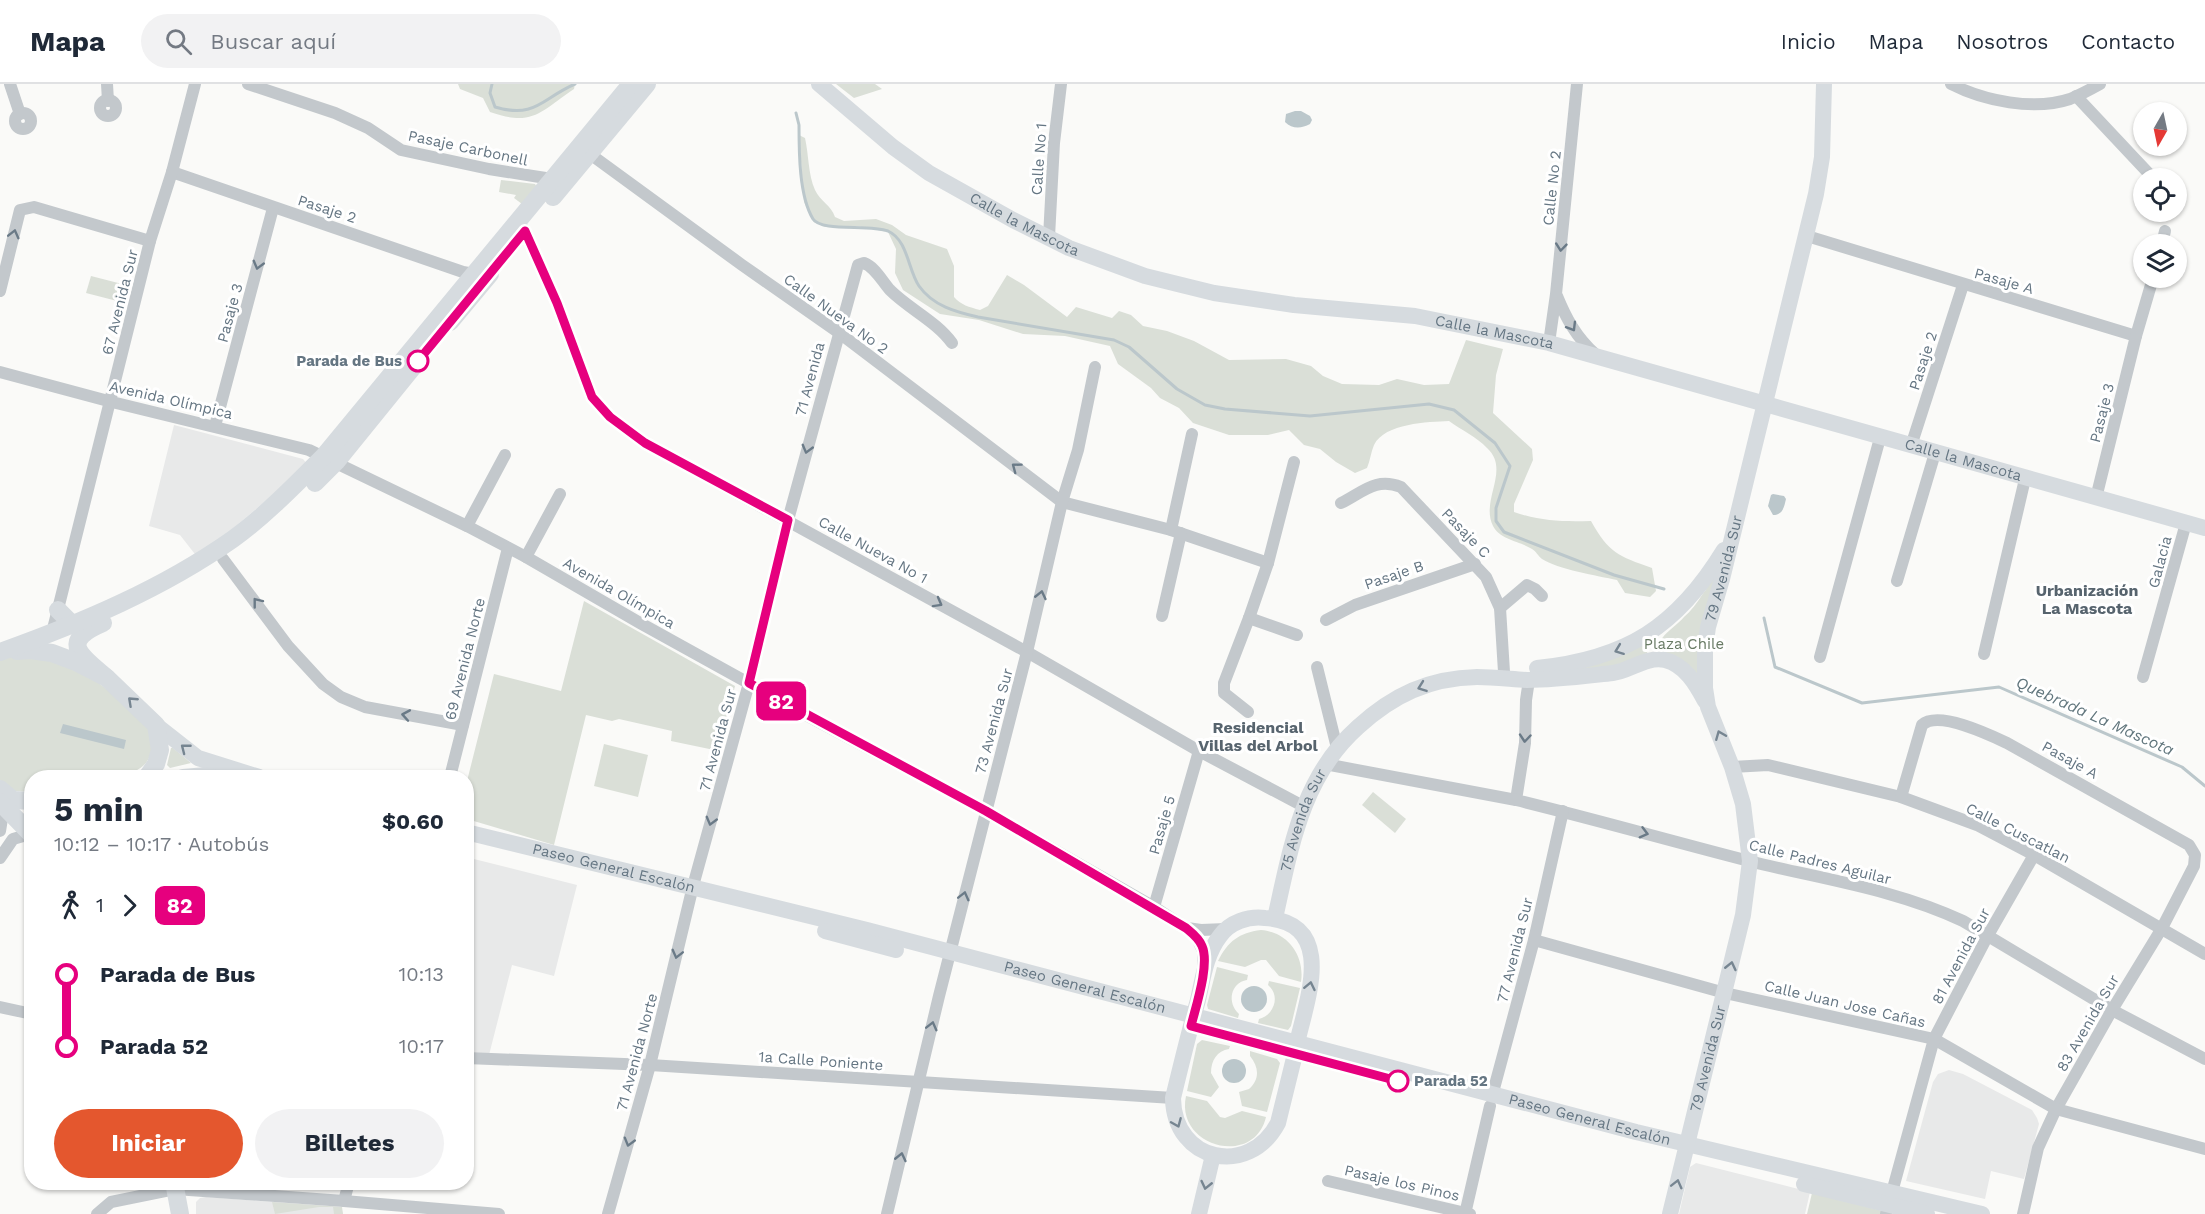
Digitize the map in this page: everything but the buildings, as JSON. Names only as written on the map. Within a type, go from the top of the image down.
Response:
[{"type":"highway","points":[[0,653],[73,625],[149,589],[232,539],[330,459],[474,274],[631,84]]},
{"type":"highway","points":[[152,770],[160,750],[156,725],[80,653],[77,642],[83,633],[156,600],[223,559],[278,518],[525,231],[647,84]]},
{"type":"highway","points":[[58,610],[73,625]]},
{"type":"highway","points":[[0,653],[30,650],[52,653],[107,678]]},
{"type":"highway","points":[[1,799],[24,801]]},
{"type":"highway","points":[[1,799],[24,822]]},
{"type":"highway","points":[[179,1190],[180,1214]]},
{"type":"highway","points":[[180,1190],[189,1214]]},
{"type":"main road","name":"Calle la Mascota","points":[[819,84],[893,147],[929,173],[1049,237],[1092,258],[1125,269],[1214,293],[1294,305],[1415,316],[1595,354],[1880,438],[2205,528]]},
{"type":"main road","name":"79 Avenida Sur","points":[[1670,1214],[1743,915],[1750,861],[1743,804],[1732,767],[1708,707],[1705,666],[1708,627],[1807,236],[1821,158],[1824,84]]},
{"type":"main road","name":"75 Avenida Sur","points":[[1275,918],[1303,806],[1325,764],[1359,726],[1405,693],[1438,681],[1570,664],[1600,657],[1628,646],[1656,629],[1677,611],[1708,576],[1732,536]]},
{"type":"main road","points":[[1708,576],[1705,585],[1692,604],[1651,646],[1651,660],[1666,661],[1685,671],[1694,681],[1708,707]]},
{"type":"main road","name":"75 Avenida Sur","points":[[1479,677],[1530,680],[1614,673],[1651,660]]},
{"type":"main road","points":[[156,725],[198,758],[237,770]]},
{"type":"main road","name":"Paseo General Escalón","points":[[474,834],[1927,1214]]},
{"type":"main road","name":"Paseo General Escalón","points":[[474,844],[571,870],[692,892]]},
{"type":"main road","points":[[1260,917],[1275,918],[1292,925],[1306,939],[1313,957],[1311,984],[1278,1124],[1273,1134],[1254,1150],[1231,1156],[1213,1155],[1198,1149],[1180,1132],[1173,1114],[1173,1098],[1192,1021],[1211,950],[1226,929],[1240,921],[1260,917]]},
{"type":"main road","points":[[1199,1214],[1213,1155]]},
{"type":"main road","name":"Paseo General Escalón","points":[[1888,1203],[1982,1214]]},
{"type":"street","points":[[10,84],[20,114]]},
{"type":"street","points":[[107,84],[108,100]]},
{"type":"street","name":"67 Avenida Sur","points":[[52,633],[112,402],[150,241],[172,172],[195,84]]},
{"type":"street","name":"Pasaje Carbonell","points":[[248,84],[335,113],[368,128],[401,150],[489,169],[552,179]]},
{"type":"street","name":"Calle No 1","points":[[1049,237],[1054,143],[1061,84]]},
{"type":"street","name":"Calle No 2","points":[[1549,343],[1577,84]]},
{"type":"street","points":[[1951,84],[1967,92],[2024,104],[2055,102],[2076,96],[2100,84]]},
{"type":"street","points":[[2076,96],[2144,168]]},
{"type":"street","name":"Calle Nueva No 2","points":[[590,154],[838,332],[1062,502]]},
{"type":"street","name":"Pasaje 2","points":[[172,172],[474,274]]},
{"type":"street","points":[[0,291],[20,210],[34,207],[150,241]]},
{"type":"street","name":"Pasaje 3","points":[[215,426],[273,208]]},
{"type":"street","name":"Calle Nueva No 1","points":[[525,231],[557,303],[592,397],[610,417],[645,443],[1027,652],[1198,751],[1303,806]]},
{"type":"street","name":"Pasaje A","points":[[1807,236],[2136,336]]},
{"type":"street","name":"71 Avenida","points":[[788,520],[838,332],[859,264],[864,263],[871,266],[884,284],[903,302],[943,330],[952,343]]},
{"type":"street","name":"Pasaje 2","points":[[1911,446],[1963,285]]},
{"type":"street","points":[[2136,336],[2150,288]]},
{"type":"street","points":[[1556,294],[1575,333],[1595,354]]},
{"type":"street","name":"Pasaje 3","points":[[2096,498],[2136,336]]},
{"type":"street","name":"73 Avenida Sur","points":[[887,1214],[1027,652],[1062,502],[1080,440],[1095,367]]},
{"type":"street","name":"Avenida Olímpica","points":[[0,372],[112,402],[281,442],[330,459],[467,526],[749,683],[986,811],[1154,907],[1197,938],[1202,946],[1204,977]]},
{"type":"street","points":[[1162,616],[1192,434]]},
{"type":"street","points":[[1820,657],[1880,438]]},
{"type":"street","points":[[1897,581],[1935,453]]},
{"type":"street","points":[[467,526],[505,455]]},
{"type":"street","points":[[1248,712],[1224,693],[1224,683],[1268,562],[1294,462]]},
{"type":"street","points":[[1984,654],[2025,479]]},
{"type":"street","name":"Pasaje C","points":[[1341,503],[1380,483],[1401,487],[1486,577],[1500,608],[1504,672]]},
{"type":"street","points":[[526,557],[560,494]]},
{"type":"street","points":[[1062,502],[1176,532],[1268,562]]},
{"type":"street","name":"71 Avenida Sur","points":[[692,892],[749,683],[788,520]]},
{"type":"street","name":"Galacia","points":[[2143,677],[2186,523]]},
{"type":"street","name":"69 Avenida Norte","points":[[452,770],[508,548]]},
{"type":"street","points":[[223,559],[288,646],[323,684],[340,697],[365,707],[463,725]]},
{"type":"street","name":"Pasaje B","points":[[1326,620],[1355,605],[1475,564]]},
{"type":"street","points":[[1500,608],[1527,585],[1542,596]]},
{"type":"street","points":[[1249,618],[1297,635]]},
{"type":"street","points":[[1317,667],[1337,748]]},
{"type":"street","points":[[1516,800],[1525,743],[1526,700],[1530,680]]},
{"type":"street","name":"Pasaje A","points":[[1901,797],[1922,724],[1926,720],[1941,719],[1989,734],[2007,743],[2189,845],[2195,855]]},
{"type":"street","name":"Pasaje 5","points":[[1154,907],[1198,751]]},
{"type":"street","name":"Calle Padres Aguilar","points":[[1325,764],[1516,800],[1750,861],[1912,900],[1963,921],[2112,1010],[2205,1059]]},
{"type":"street","name":"Calle Cuscatlan","points":[[1732,767],[1768,765],[1901,797],[1977,825],[2034,855],[2205,954]]},
{"type":"street","points":[[0,831],[1,799]]},
{"type":"street","name":"77 Avenida Sur","points":[[1467,1214],[1491,1101],[1534,940],[1563,811]]},
{"type":"street","points":[[0,858],[13,840],[24,833]]},
{"type":"street","name":"81 Avenida Sur","points":[[1888,1203],[1934,1039],[1987,937],[2034,855]]},
{"type":"street","name":"83 Avenida Sur","points":[[2023,1214],[2038,1148],[2056,1109],[2162,928],[2194,866],[2195,855]]},
{"type":"street","name":"71 Avenida Norte","points":[[608,1214],[650,1065],[692,892]]},
{"type":"street","points":[[1186,928],[1226,929]]},
{"type":"street","name":"Calle Juan Jose Cañas","points":[[1534,940],[1725,993],[1934,1039],[2056,1109],[2205,1149]]},
{"type":"street","points":[[2,1007],[24,1012]]},
{"type":"street","name":"1a Calle Poniente","points":[[474,1058],[650,1065],[1173,1098]]},
{"type":"street","name":"Pasaje los Pinos","points":[[1328,1181],[1467,1214]]},
{"type":"street","points":[[97,1214],[111,1202],[162,1190]]},
{"type":"street","points":[[223,1190],[429,1211],[499,1214]]},
{"type":"street","points":[[344,1201],[347,1190]]},
{"type":"shaded area","points":[[1301,111],[1310,116],[1312,120],[1310,124],[1297,128],[1285,122],[1286,114]]},
{"type":"shaded area","points":[[174,425],[303,459],[308,465],[198,558],[180,535],[149,526]]},
{"type":"shaded area","points":[[1773,494],[1784,496],[1786,499],[1784,508],[1776,515],[1773,515],[1768,506]]},
{"type":"shaded area","points":[[63,724],[126,740],[124,749],[60,733]]},
{"type":"shaded area","points":[[474,859],[577,885],[554,976],[512,965],[489,1055],[474,1054]]},
{"type":"shaded area","points":[[1254,986],[1263,990],[1267,999],[1263,1008],[1254,1012],[1245,1008],[1241,999],[1245,990]]},
{"type":"shaded area","points":[[1234,1059],[1243,1062],[1246,1071],[1243,1080],[1234,1083],[1225,1080],[1222,1071],[1225,1062]]},
{"type":"shaded area","points":[[1949,1070],[1963,1074],[2032,1110],[2039,1124],[2024,1179],[1991,1171],[1985,1199],[1906,1181],[1933,1082],[1938,1074]]},
{"type":"shaded area","points":[[1696,1163],[1810,1192],[1805,1214],[1679,1214],[1690,1167]]},
{"type":"shaded area","points":[[206,1197],[341,1207],[343,1214],[196,1214],[196,1202]]},
{"type":"green space","points":[[458,84],[575,84],[574,89],[544,110],[535,115],[516,118],[490,112],[483,98],[460,89]]},
{"type":"green space","points":[[836,84],[875,84],[882,89],[854,98]]},
{"type":"green space","points":[[799,135],[805,138],[815,190],[835,217],[844,221],[876,219],[892,225],[906,235],[947,249],[954,266],[954,297],[962,304],[972,308],[980,310],[988,306],[1007,275],[1067,317],[1076,307],[1112,318],[1119,311],[1131,315],[1143,326],[1167,331],[1194,341],[1229,360],[1286,359],[1311,366],[1323,376],[1342,384],[1379,385],[1397,379],[1424,385],[1449,384],[1466,340],[1503,349],[1496,375],[1493,413],[1532,449],[1533,460],[1514,504],[1514,512],[1552,520],[1591,521],[1609,547],[1631,560],[1652,568],[1656,591],[1650,597],[1625,593],[1617,580],[1549,563],[1532,549],[1496,531],[1490,516],[1496,475],[1494,457],[1479,440],[1449,421],[1408,425],[1387,432],[1374,445],[1367,468],[1355,473],[1320,449],[1304,445],[1289,430],[1268,435],[1229,435],[1193,423],[1179,408],[1160,398],[1151,388],[1118,364],[1110,346],[1065,336],[1023,334],[979,320],[940,314],[903,290],[895,273],[896,249],[888,232],[857,226],[825,227],[814,222],[804,202]]},
{"type":"green space","points":[[501,180],[535,184],[538,189],[526,207],[514,198],[516,195],[499,192]]},
{"type":"green space","points":[[91,276],[126,285],[121,302],[86,293]]},
{"type":"green space","name":"Plaza Chile","points":[[1721,557],[1701,680],[1658,654],[1658,648],[1666,633],[1689,612],[1705,591]]},
{"type":"green space","points":[[584,601],[735,686],[719,751],[671,741],[672,731],[619,719],[612,721],[586,715],[554,845],[474,821],[474,770],[470,770],[494,674],[561,691]]},
{"type":"green space","points":[[1659,632],[1651,642],[1647,653],[1623,665],[1556,672]]},
{"type":"green space","points":[[23,654],[73,663],[141,716],[154,738],[145,764],[136,770],[24,770],[24,792],[13,791],[0,780],[0,658]]},
{"type":"green space","points":[[604,744],[648,755],[638,797],[594,786]]},
{"type":"green space","points":[[171,748],[191,763],[170,768],[167,765]]},
{"type":"green space","points":[[1373,792],[1406,819],[1395,833],[1362,805]]},
{"type":"green space","points":[[1261,930],[1279,935],[1293,947],[1300,963],[1301,982],[1279,976],[1266,960],[1245,967],[1218,961],[1235,939],[1246,933]]},
{"type":"green space","points":[[1217,967],[1248,975],[1247,980],[1237,985],[1232,994],[1235,1010],[1239,1014],[1238,1018],[1208,1009],[1207,1005]]},
{"type":"green space","points":[[1269,981],[1300,988],[1288,1030],[1258,1023],[1259,1019],[1269,1014],[1274,1005],[1274,994],[1268,985]]},
{"type":"green space","points":[[1202,1040],[1230,1046],[1229,1049],[1218,1054],[1212,1064],[1211,1073],[1219,1087],[1211,1097],[1187,1091],[1197,1044]]},
{"type":"green space","points":[[1250,1051],[1277,1059],[1280,1063],[1267,1112],[1242,1106],[1239,1092],[1249,1089],[1257,1077],[1257,1069],[1250,1056]]},
{"type":"green space","points":[[1186,1096],[1207,1101],[1220,1117],[1225,1118],[1242,1111],[1266,1117],[1259,1133],[1247,1142],[1233,1146],[1217,1145],[1203,1139],[1192,1128],[1186,1114]]},
{"type":"green space","points":[[1812,1193],[1883,1211],[1882,1214],[1807,1214]]},
{"type":"green space","points":[[272,1202],[342,1207],[343,1214],[334,1214],[333,1207],[319,1207],[275,1214]]},
{"type":"waterway","name":"Quebrada La Mascota","points":[[492,84],[490,93],[495,107],[509,110],[530,109],[575,84]]},
{"type":"waterway","name":"Quebrada La Mascota","points":[[796,113],[799,125],[802,186],[813,219],[818,223],[836,227],[880,229],[895,235],[904,248],[919,286],[938,303],[978,317],[1114,340],[1129,347],[1177,389],[1205,405],[1225,409],[1310,416],[1429,404],[1454,410],[1495,443],[1510,466],[1496,508],[1496,521],[1504,532],[1614,575],[1664,589]]},
{"type":"waterway","name":"Quebrada La Mascota","points":[[1764,618],[1775,667],[1862,703],[1999,687],[2182,767],[2205,786]]},
{"type":"bus line","name":"82","points":[[418,361],[525,231],[557,303],[592,397],[610,417],[627,432],[645,443],[788,520],[749,683],[986,811],[1154,907],[1186,928],[1197,938],[1203,951],[1204,977],[1191,1026],[1398,1081]]},
{"type":"place","name":"Parada de Bus","points":[[418,361]]},
{"type":"place","name":"Parada 52","points":[[1398,1081]]},
{"type":"district","name":"Urbanización La Mascota","points":[[2087,599]]},
{"type":"district","name":"Residencial Villas del Arbol","points":[[1258,736]]}]
